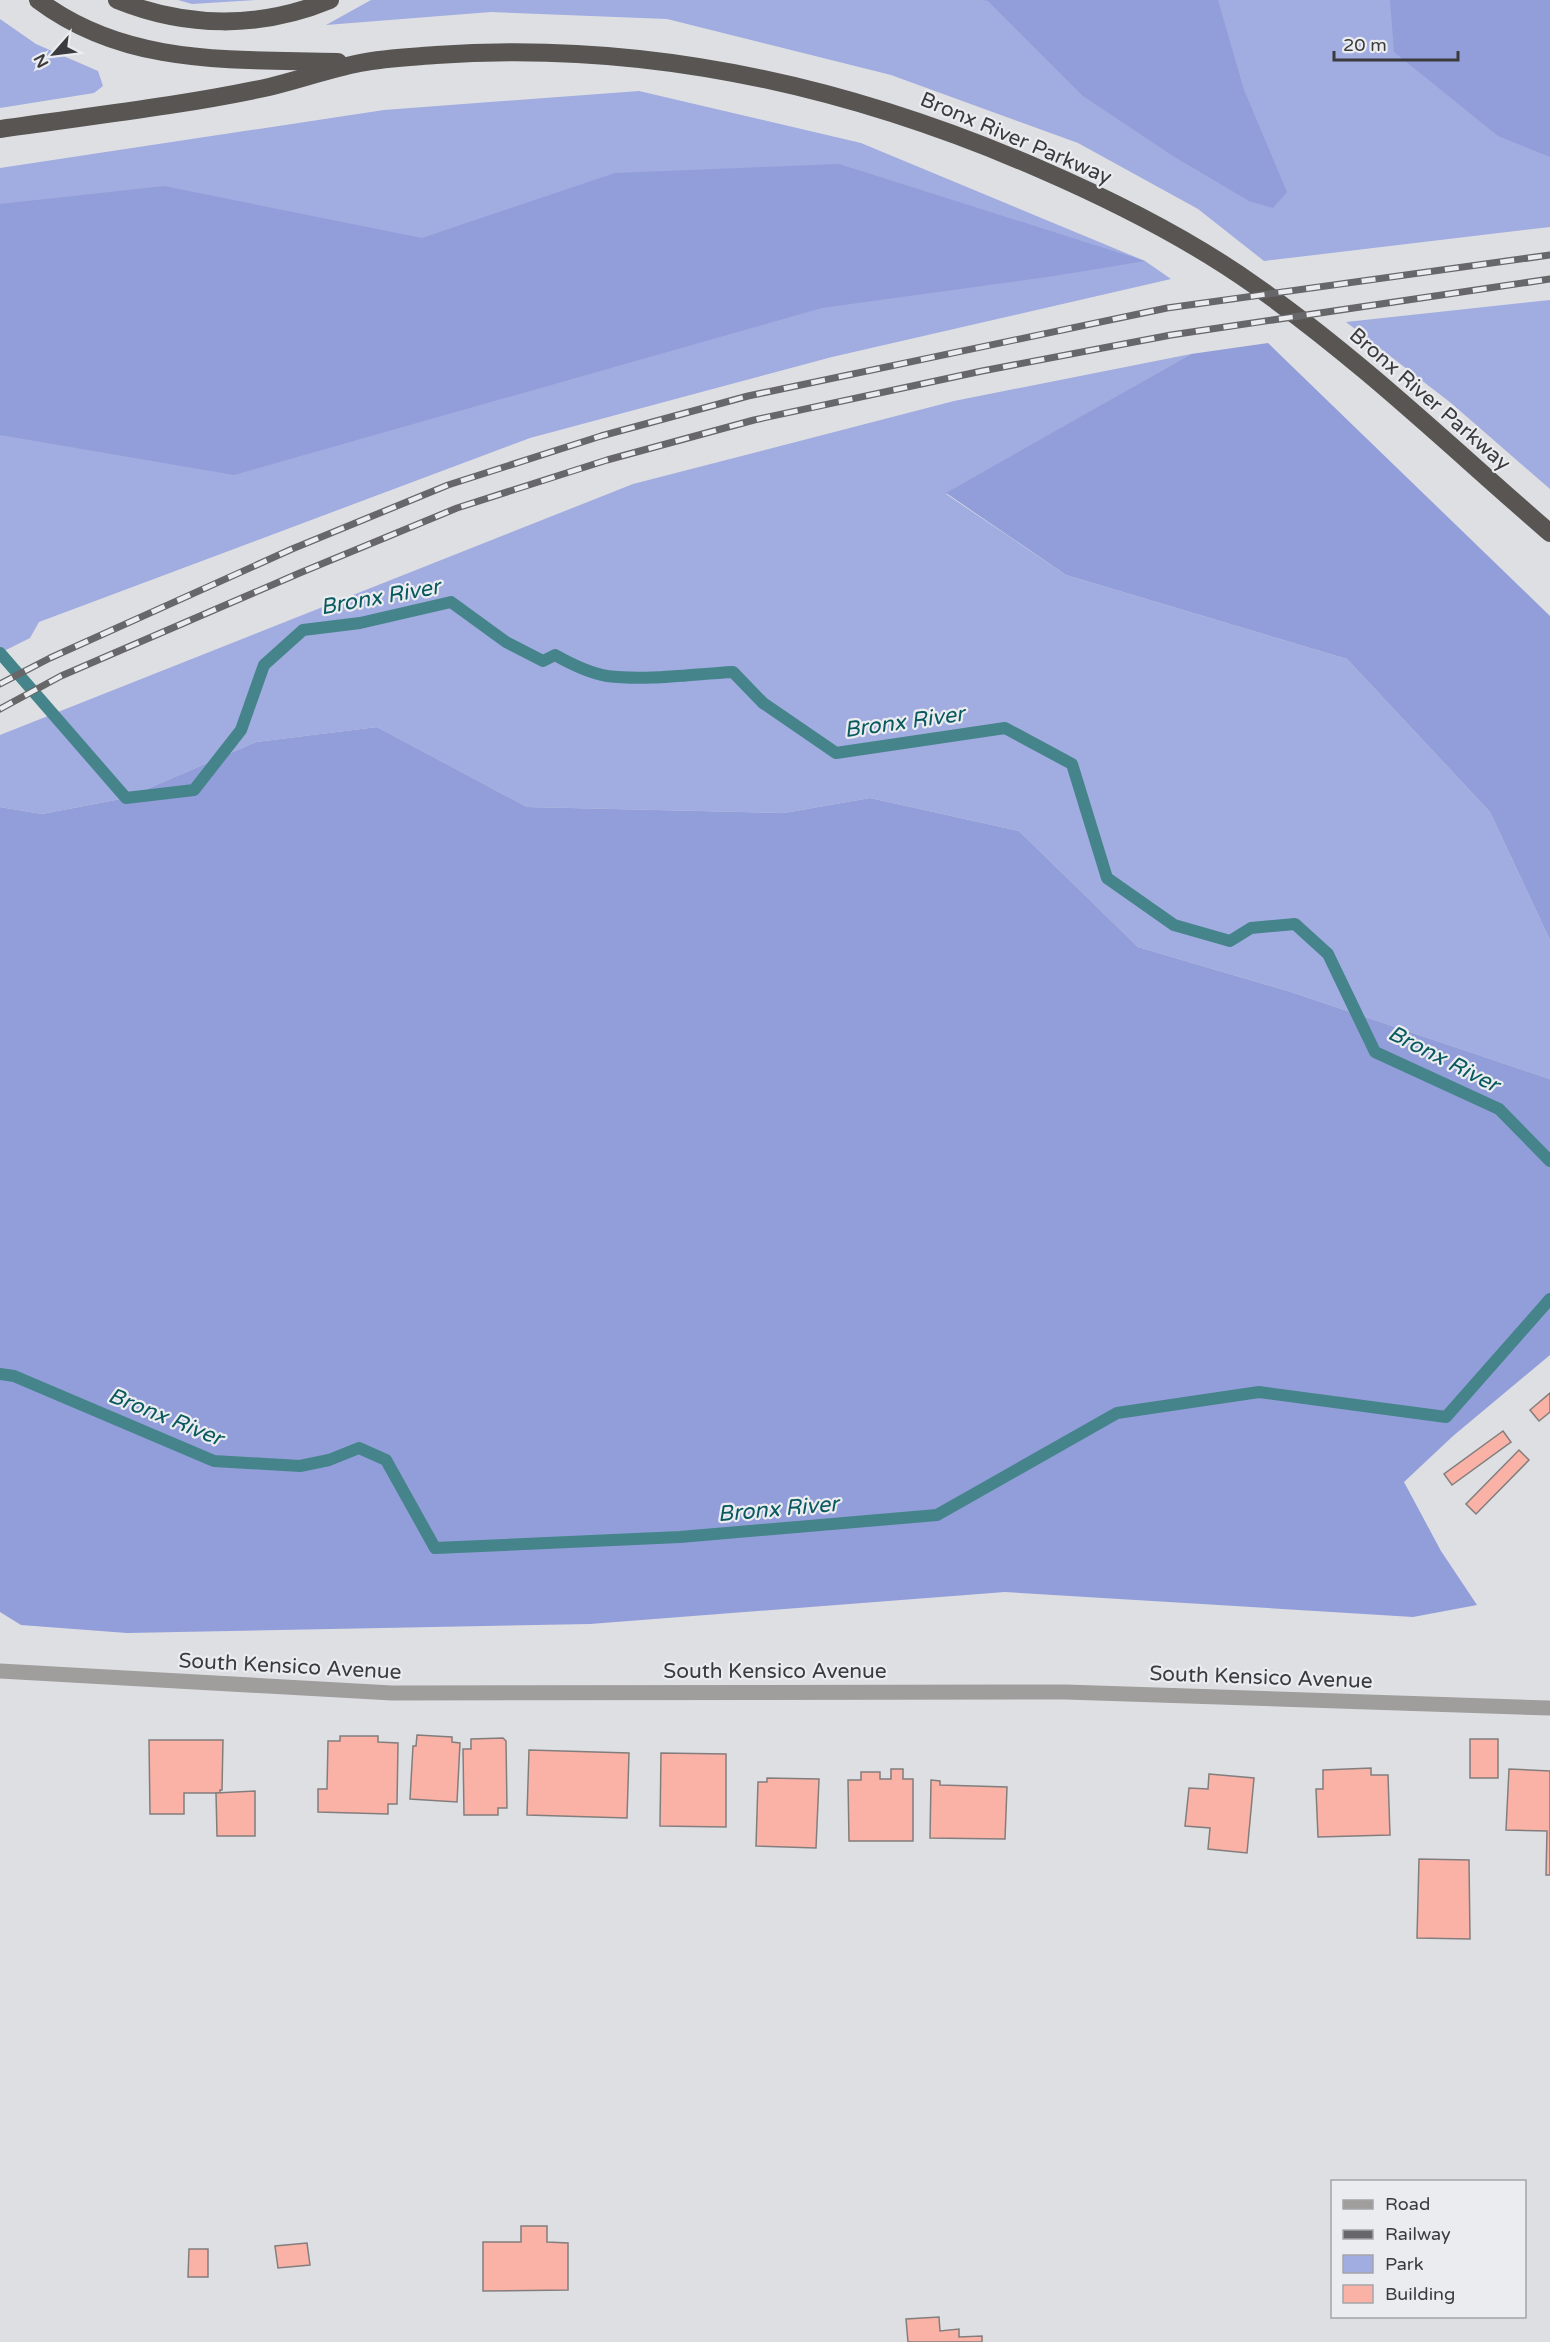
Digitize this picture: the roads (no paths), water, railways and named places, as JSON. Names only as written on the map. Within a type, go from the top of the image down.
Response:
[{"type":"highway","points":[[38,0],[66,20],[91,32],[120,43],[152,51],[206,58],[359,63]]},
{"type":"highway","points":[[117,0],[159,14],[183,19],[233,22],[282,16],[330,0]]},
{"type":"highway","name":"Bronx River Parkway","points":[[359,63],[432,55],[507,52],[623,57],[741,74],[822,93],[899,114],[981,144],[1110,201],[1186,242],[1252,283],[1316,331],[1403,403],[1550,533]]},
{"type":"highway","points":[[0,129],[270,87],[359,63]]},
{"type":"street","name":"South Kensico Avenue","points":[[0,1671],[392,1693],[1066,1692],[1550,1708]]},
{"type":"waterway","name":"Bronx River","points":[[0,653],[126,798],[194,790],[241,730],[264,665],[303,630],[360,623],[451,602],[506,642],[543,661],[555,655],[594,673],[622,677],[733,672],[763,703],[836,753],[1005,728],[1072,764],[1107,878],[1174,925],[1230,941],[1251,928],[1295,924],[1328,954],[1375,1052],[1499,1109],[1550,1161]]},
{"type":"waterway","name":"Bronx River","points":[[0,1374],[14,1376],[214,1461],[300,1466],[329,1460],[359,1448],[386,1460],[435,1548],[680,1537],[937,1515],[1117,1413],[1259,1392],[1446,1417],[1550,1299]]},
{"type":"railway","points":[[0,684],[50,658],[292,549],[448,485],[601,436],[748,396],[1167,308],[1550,255]]},
{"type":"railway","points":[[0,709],[61,676],[457,508],[607,460],[754,420],[982,371],[1171,335],[1550,279]]}]
